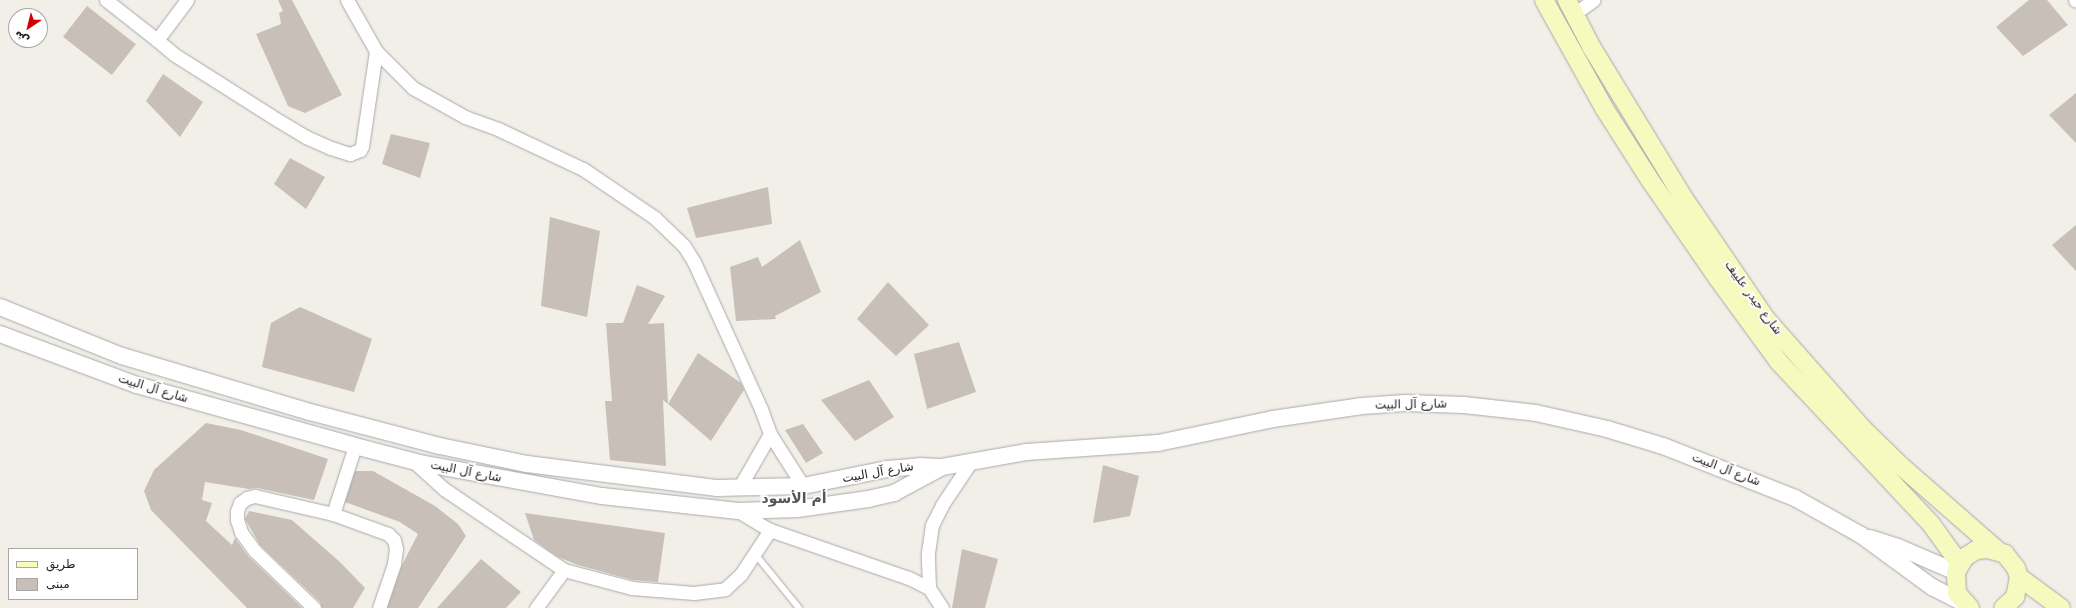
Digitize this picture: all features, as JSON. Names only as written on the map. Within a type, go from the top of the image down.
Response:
[{"type":"main road","name":"شارع حيدر علييف","points":[[1544,0],[1604,108],[1650,180],[1719,280],[1779,362],[1931,524],[1958,568]]},
{"type":"main road","name":"شارع حيدر علييف","points":[[1570,7],[1592,48],[1681,194],[1766,319],[1863,429],[1997,550],[2012,560],[2019,576]]},
{"type":"main road","points":[[1967,605],[1956,588],[1958,568],[1976,550],[1997,550]]},
{"type":"main road","points":[[2003,608],[2015,597],[2019,576],[2061,608]]},
{"type":"street","points":[[106,0],[175,55],[271,116],[318,143],[350,154],[360,150],[362,146],[376,51]]},
{"type":"street","points":[[157,40],[187,0]]},
{"type":"street","points":[[346,0],[376,51],[413,88],[436,103],[583,169],[609,185],[671,232],[694,262],[761,409],[770,434],[803,486]]},
{"type":"street","points":[[1570,7],[1593,0]]},
{"type":"street","name":"شارع آل البيت","points":[[0,307],[122,356],[310,412],[440,446],[527,464],[683,486],[740,488],[803,486],[903,467],[942,467],[1026,452],[1158,443],[1322,410],[1405,403],[1478,406],[1536,413],[1607,428],[1663,446],[1795,498],[1861,535],[1914,576],[1967,605]]},
{"type":"street","name":"شارع آل البيت","points":[[0,334],[137,385],[355,446],[412,461],[602,496],[738,511],[797,509],[868,499],[913,485],[942,467]]},
{"type":"street","points":[[740,488],[770,434]]},
{"type":"street","points":[[333,514],[355,446]]},
{"type":"street","points":[[412,461],[444,489],[564,570],[632,588],[712,592],[725,589],[735,582],[770,530]]},
{"type":"street","points":[[942,608],[929,588],[928,553],[932,525],[942,505],[970,463]]},
{"type":"street","points":[[683,486],[685,505]]},
{"type":"street","points":[[314,608],[254,550],[241,532],[237,520],[237,511],[240,503],[247,498],[255,496],[333,514],[377,528],[394,540],[396,549],[394,564],[379,608]]},
{"type":"street","points":[[738,511],[770,530],[845,558],[889,570],[929,588]]},
{"type":"street","name":"شارع آل البيت","points":[[1861,535],[1958,568]]},
{"type":"street","points":[[536,608],[564,570]]},
{"type":"lane","points":[[754,554],[799,608]]},
{"type":"building","points":[[278,0],[292,0],[342,95],[305,113],[288,106],[256,34],[281,24],[279,13],[283,11]]},
{"type":"building","points":[[2029,0],[2047,0],[2068,25],[2023,56],[1996,27]]},
{"type":"building","points":[[87,6],[136,44],[112,75],[63,37]]},
{"type":"building","points":[[163,74],[203,102],[180,137],[146,101]]},
{"type":"building","points":[[2076,93],[2076,143],[2049,115]]},
{"type":"building","points":[[391,134],[430,143],[420,178],[382,164]]},
{"type":"building","points":[[290,158],[325,177],[306,209],[274,184]]},
{"type":"building","points":[[768,187],[772,224],[696,238],[687,208]]},
{"type":"building","points":[[550,217],[600,231],[587,317],[541,306]]},
{"type":"building","points":[[2076,225],[2076,271],[2052,245]]},
{"type":"building","points":[[800,240],[821,292],[775,316],[776,319],[736,321],[730,267],[758,257],[762,267]]},
{"type":"building","points":[[888,282],[929,325],[896,356],[857,319]]},
{"type":"building","points":[[637,285],[665,296],[648,324],[664,323],[668,404],[663,400],[666,466],[610,460],[605,401],[612,401],[606,323],[623,323]]},
{"type":"building","points":[[300,307],[372,339],[354,392],[262,367],[271,323]]},
{"type":"building","points":[[959,342],[976,392],[927,409],[914,354]]},
{"type":"building","points":[[698,353],[741,383],[744,390],[711,441],[668,404]]},
{"type":"building","points":[[869,380],[894,417],[855,441],[821,400]]},
{"type":"building","points":[[206,423],[241,430],[328,459],[314,500],[257,488],[249,489],[205,482],[202,500],[212,503],[206,521],[232,545],[235,538],[248,556],[302,608],[247,608],[151,510],[144,491],[154,470]]},
{"type":"building","points":[[803,424],[823,453],[806,463],[785,430]]},
{"type":"building","points":[[1103,465],[1139,476],[1130,516],[1093,523]]},
{"type":"building","points":[[355,471],[373,471],[435,506],[458,524],[466,536],[418,608],[387,608],[402,565],[418,534],[400,522],[345,502]]},
{"type":"building","points":[[249,511],[292,520],[341,563],[365,588],[353,608],[322,608],[320,602],[260,545],[245,519]]},
{"type":"building","points":[[525,513],[665,533],[658,582],[633,580],[578,565],[558,557],[534,540]]},
{"type":"building","points":[[962,549],[998,559],[985,608],[952,608]]},
{"type":"building","points":[[481,559],[521,592],[506,608],[437,608]]},
{"type":"district","name":"أم الأسود","points":[[794,498]]}]
